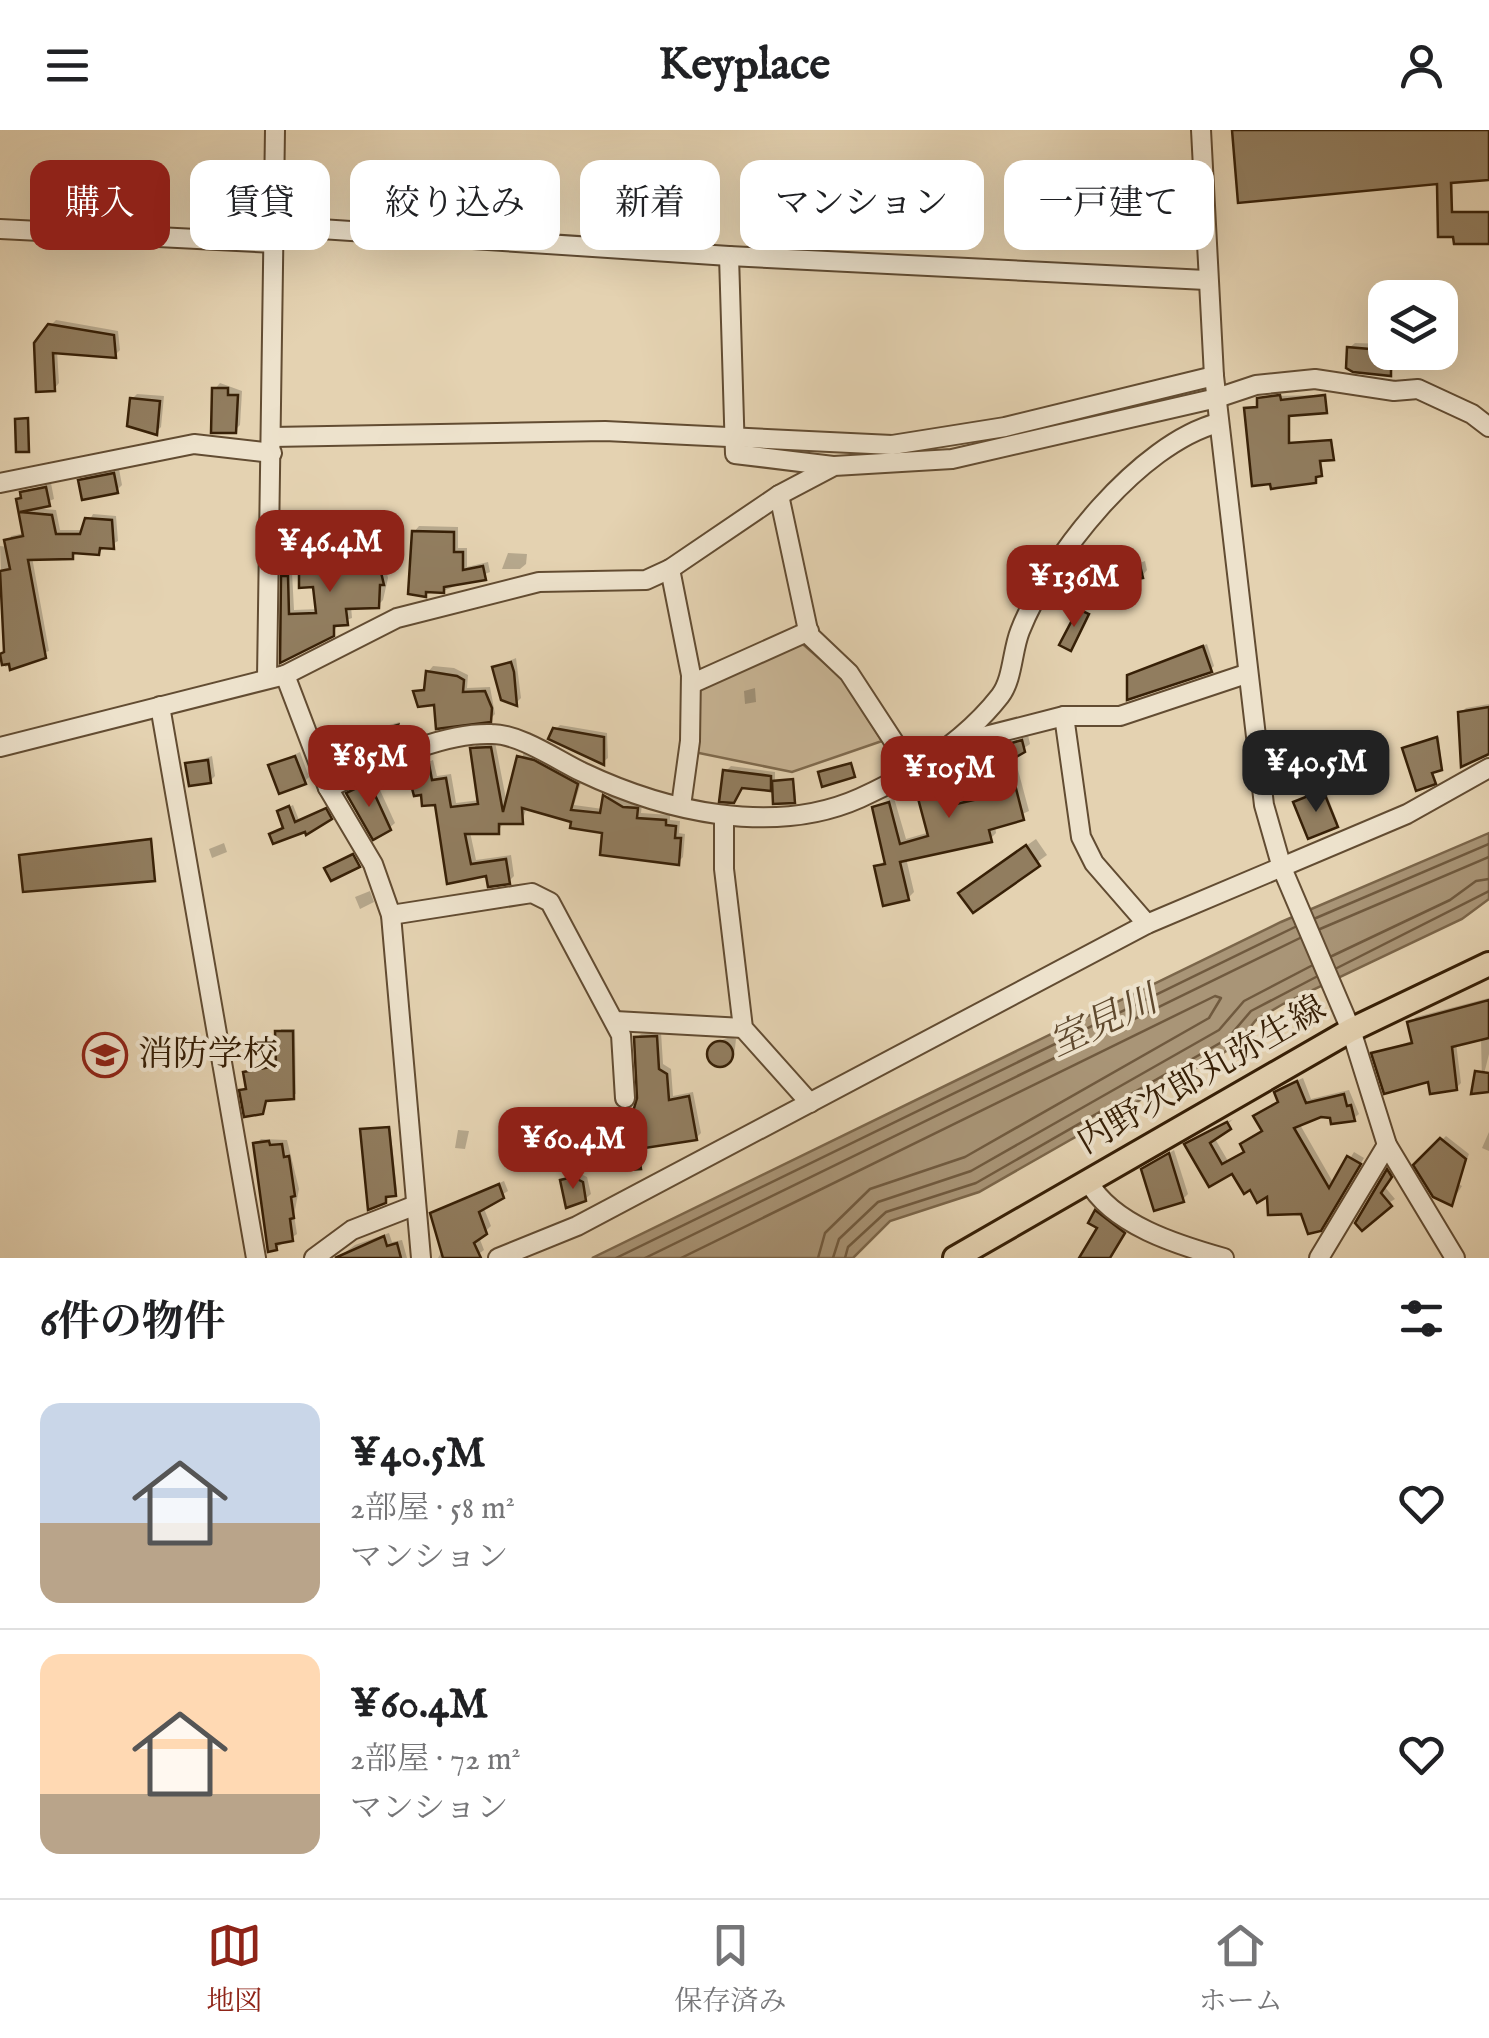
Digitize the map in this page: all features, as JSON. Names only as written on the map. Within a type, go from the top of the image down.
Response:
[{"type":"main road","name":"内野次郎丸弥生線","points":[[955,1258],[1346,1020],[1489,964]]},
{"type":"street","points":[[275,130],[275,160]]},
{"type":"street","points":[[1202,130],[1206,280],[1218,423],[1258,779],[1285,875],[1346,1020],[1387,1145],[1455,1258]]},
{"type":"street","points":[[0,229],[190,233]]},
{"type":"street","points":[[330,238],[1206,280]]},
{"type":"street","points":[[275,250],[272,445],[276,676],[328,788],[373,864],[391,915],[422,1258]]},
{"type":"street","points":[[729,256],[735,454],[834,466],[952,459],[1216,398],[1256,385],[1315,380],[1394,391],[1418,389],[1472,414],[1489,427]]},
{"type":"street","points":[[0,483],[194,444],[272,445],[605,431],[892,445],[932,441],[1214,376]]},
{"type":"street","points":[[328,788],[413,748],[493,733],[633,795],[724,816],[810,812],[856,800],[913,772],[953,744],[1003,693],[1029,613],[1058,562],[1111,495],[1174,444],[1218,423]]},
{"type":"street","points":[[0,747],[276,676],[397,618],[538,582],[621,584],[646,580],[670,569],[779,495],[834,466]]},
{"type":"street","points":[[779,495],[808,631],[849,674],[913,772]]},
{"type":"street","points":[[670,569],[691,684],[690,740],[681,806]]},
{"type":"street","points":[[691,684],[808,631]]},
{"type":"street","points":[[953,744],[1064,716],[1120,716],[1246,674]]},
{"type":"street","points":[[160,706],[256,1258]]},
{"type":"street","points":[[1064,716],[1081,837],[1094,863],[1147,924]]},
{"type":"street","points":[[498,1258],[577,1226],[1147,924],[1285,875],[1489,768]]},
{"type":"street","points":[[724,816],[724,869],[743,1028],[810,1103]]},
{"type":"street","points":[[391,915],[532,893],[550,902],[615,1021],[620,1035],[625,1098]]},
{"type":"street","points":[[615,1021],[743,1028]]},
{"type":"street","points":[[1319,1258],[1387,1145]]},
{"type":"street","points":[[1088,1180],[1097,1196],[1139,1224],[1177,1244],[1224,1258]]},
{"type":"street","points":[[314,1258],[352,1230],[416,1205]]},
{"type":"shaded area","points":[[798,640],[842,678],[882,741],[792,772],[694,752],[698,688]]},
{"type":"water","name":"室見川","points":[[1489,833],[1489,899],[1462,919],[1283,1004],[1256,1020],[1235,1046],[979,1192],[890,1221],[853,1258],[592,1258],[1281,922]]},
{"type":"building","points":[[1232,130],[1489,130],[1489,180],[1451,183],[1452,212],[1489,212],[1489,244],[1454,244],[1453,237],[1438,237],[1437,184],[1238,203]]},
{"type":"building","points":[[48,324],[114,335],[116,358],[53,353],[55,391],[36,392],[34,343]]},
{"type":"building","points":[[1347,347],[1368,349],[1368,370],[1391,370],[1391,376],[1353,372],[1346,368]]},
{"type":"building","points":[[212,388],[228,388],[228,395],[238,395],[236,433],[211,433]]},
{"type":"building","points":[[1280,395],[1281,400],[1325,395],[1327,413],[1289,416],[1289,443],[1331,440],[1334,460],[1320,461],[1322,476],[1316,477],[1316,483],[1271,489],[1270,484],[1252,486],[1244,408],[1257,407],[1257,398]]},
{"type":"building","points":[[130,398],[160,401],[157,435],[127,426]]},
{"type":"building","points":[[28,418],[29,452],[16,452],[15,419]]},
{"type":"building","points":[[114,473],[118,493],[82,500],[78,480]]},
{"type":"building","points":[[46,487],[50,506],[20,512],[52,515],[56,534],[80,534],[85,518],[112,520],[114,549],[100,548],[99,555],[73,553],[73,559],[28,560],[46,658],[10,670],[9,664],[2,665],[0,654],[4,652],[0,571],[10,569],[4,540],[23,536],[16,499],[21,498],[20,492]]},
{"type":"building","points":[[412,531],[454,532],[454,552],[463,552],[463,570],[483,566],[486,580],[444,587],[444,593],[426,592],[426,597],[408,594]]},
{"type":"building","points":[[373,538],[384,585],[380,585],[379,608],[346,609],[348,625],[334,626],[334,636],[280,663],[281,576],[288,576],[289,614],[316,613],[313,587],[299,588],[299,554],[358,553],[355,542]]},
{"type":"building","points":[[1140,565],[1143,578],[1120,582],[1117,569]]},
{"type":"building","points":[[1078,609],[1089,614],[1071,651],[1059,645]]},
{"type":"building","points":[[1203,646],[1212,672],[1127,700],[1127,675]]},
{"type":"building","points":[[511,662],[517,706],[501,700],[492,667]]},
{"type":"building","points":[[426,671],[457,676],[464,680],[463,692],[485,691],[492,708],[491,722],[436,729],[434,705],[418,707],[413,691],[424,690]]},
{"type":"building","points":[[1489,707],[1489,754],[1461,767],[1458,712]]},
{"type":"building","points":[[398,725],[390,746],[335,771],[325,746]]},
{"type":"building","points":[[553,728],[604,737],[604,765],[548,739]]},
{"type":"building","points":[[1437,737],[1442,770],[1432,773],[1436,784],[1416,791],[1402,748]]},
{"type":"building","points":[[1022,740],[1025,752],[1009,761],[1024,820],[989,830],[992,842],[900,862],[909,900],[883,906],[874,866],[885,864],[872,807],[889,802],[900,844],[928,836],[915,787],[937,774],[941,792],[949,791],[952,805],[991,796],[981,752]]},
{"type":"building","points":[[491,747],[503,812],[517,756],[534,760],[578,784],[571,810],[600,813],[603,795],[623,807],[638,808],[637,818],[666,820],[666,825],[676,826],[675,838],[681,838],[679,865],[600,855],[602,833],[570,828],[571,822],[522,808],[523,824],[499,824],[499,834],[465,834],[471,864],[506,859],[510,884],[488,887],[486,876],[447,884],[435,805],[422,806],[421,795],[414,796],[407,769],[429,764],[432,780],[446,778],[451,807],[478,804],[470,748]]},
{"type":"building","points":[[295,756],[306,784],[279,794],[268,765]]},
{"type":"building","points":[[208,760],[211,783],[189,786],[185,763]]},
{"type":"building","points":[[851,763],[855,777],[822,787],[818,772]]},
{"type":"building","points":[[723,770],[771,776],[771,791],[742,788],[734,803],[719,802]]},
{"type":"building","points":[[793,779],[795,803],[773,804],[772,781]]},
{"type":"building","points":[[369,782],[391,830],[373,840],[346,793]]},
{"type":"building","points":[[1323,790],[1338,827],[1308,839],[1293,802]]},
{"type":"building","points":[[289,806],[295,822],[326,808],[332,819],[306,835],[305,832],[273,844],[269,834],[283,828],[277,811]]},
{"type":"building","points":[[151,839],[155,881],[23,892],[19,855]]},
{"type":"building","points":[[1026,845],[1040,866],[973,913],[958,893]]},
{"type":"building","points":[[353,854],[360,867],[331,881],[324,868]]},
{"type":"building","points":[[1489,1000],[1489,1038],[1452,1047],[1457,1090],[1430,1094],[1428,1082],[1384,1094],[1371,1053],[1412,1043],[1407,1022]]},
{"type":"building","points":[[275,1031],[293,1031],[294,1099],[266,1101],[263,1114],[244,1117],[239,1090],[246,1089],[243,1072],[276,1066]]},
{"type":"building","points":[[657,1036],[659,1069],[667,1074],[669,1100],[689,1096],[697,1140],[638,1149],[641,1169],[628,1170],[621,1168],[618,1144],[632,1142],[627,1116],[632,1115],[637,1098],[634,1037]]},
{"type":"building","points":[[720,1041],[729,1045],[733,1054],[729,1063],[720,1067],[711,1063],[707,1054],[711,1045]]},
{"type":"building","points":[[1475,1071],[1489,1073],[1489,1092],[1471,1094]]},
{"type":"building","points":[[1297,1081],[1306,1103],[1344,1094],[1347,1106],[1351,1105],[1355,1121],[1331,1124],[1330,1118],[1321,1117],[1294,1128],[1329,1188],[1347,1156],[1361,1164],[1321,1231],[1308,1234],[1301,1214],[1268,1215],[1267,1197],[1257,1203],[1250,1190],[1244,1194],[1232,1174],[1209,1187],[1184,1144],[1227,1122],[1231,1129],[1210,1143],[1222,1164],[1244,1152],[1240,1144],[1262,1131],[1253,1116],[1278,1102],[1274,1092]]},
{"type":"building","points":[[389,1127],[396,1196],[386,1197],[386,1203],[368,1210],[360,1129]]},
{"type":"building","points":[[1440,1138],[1466,1159],[1452,1206],[1433,1197],[1413,1165]]},
{"type":"building","points":[[269,1141],[270,1145],[282,1144],[284,1157],[289,1156],[295,1196],[291,1197],[294,1218],[290,1219],[293,1241],[276,1244],[277,1250],[268,1252],[253,1143]]},
{"type":"building","points":[[1169,1153],[1184,1202],[1154,1211],[1141,1169]]},
{"type":"building","points":[[1387,1169],[1392,1177],[1381,1193],[1392,1206],[1362,1231],[1355,1223]]},
{"type":"building","points":[[573,1177],[583,1182],[586,1201],[566,1208],[560,1180]]},
{"type":"building","points":[[499,1184],[504,1198],[479,1212],[487,1234],[474,1243],[481,1258],[443,1258],[430,1213]]},
{"type":"building","points":[[1095,1210],[1125,1233],[1110,1258],[1079,1258],[1097,1228],[1088,1223]]},
{"type":"building","points":[[384,1236],[387,1246],[397,1243],[401,1258],[335,1258]]},
{"type":"place","name":"消防学校","points":[[105,1055]]}]
